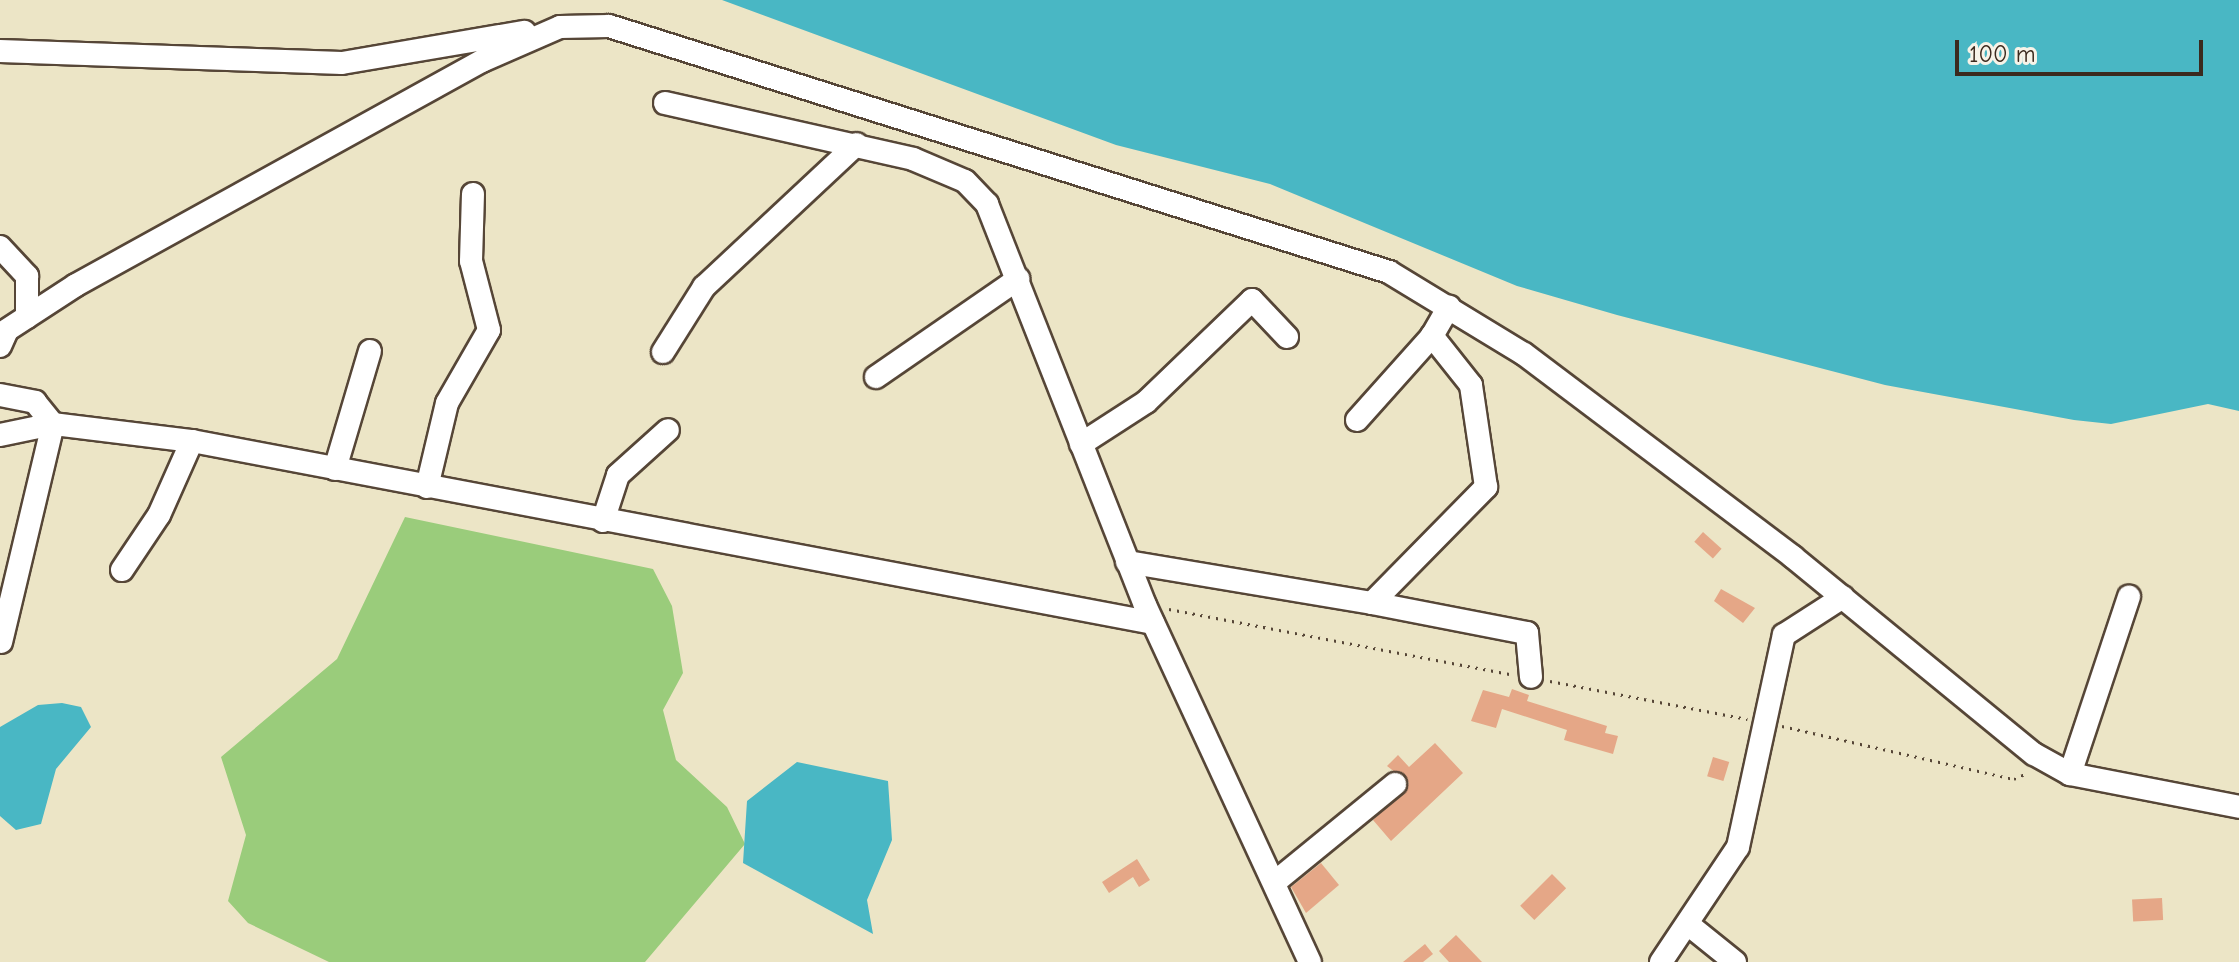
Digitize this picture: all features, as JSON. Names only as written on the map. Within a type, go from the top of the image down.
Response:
[{"type":"street","points":[[0,346],[27,317],[317,150],[535,35],[580,24],[660,40],[1077,177],[1342,253],[1449,306],[1524,354],[1843,597],[2034,754],[2070,774],[2239,807]]},
{"type":"street","points":[[0,51],[342,63],[521,32],[535,35]]},
{"type":"street","points":[[665,103],[857,144],[945,170],[975,190],[1002,233],[1149,614],[1310,962]]},
{"type":"street","points":[[663,352],[704,287],[857,144]]},
{"type":"street","points":[[427,487],[447,403],[489,330],[471,261],[473,194]]},
{"type":"street","points":[[0,247],[27,276],[27,317]]},
{"type":"street","points":[[876,377],[1018,279]]},
{"type":"street","points":[[1081,444],[1146,402],[1252,300],[1287,337]]},
{"type":"street","points":[[1357,420],[1432,336],[1449,306]]},
{"type":"street","points":[[1372,603],[1486,487],[1471,385],[1432,336]]},
{"type":"street","points":[[335,469],[370,351]]},
{"type":"street","points":[[0,395],[35,402],[53,424]]},
{"type":"street","points":[[1,642],[53,424]]},
{"type":"street","points":[[0,435],[53,424],[192,441],[603,521],[1149,614]]},
{"type":"street","points":[[603,521],[618,475],[668,430]]},
{"type":"street","points":[[122,570],[159,515],[192,441]]},
{"type":"street","points":[[1127,562],[1372,603],[1527,633],[1531,677]]},
{"type":"street","points":[[1661,962],[1689,925],[1738,847],[1760,721],[1784,635],[1843,597]]},
{"type":"street","points":[[2070,774],[2129,597]]},
{"type":"street","points":[[1275,882],[1395,784]]},
{"type":"street","points":[[1689,925],[1735,962]]},
{"type":"path","points":[[1149,614],[1531,677],[1760,721],[2014,779]]},
{"type":"green space","points":[[405,517],[653,569],[672,606],[683,673],[663,710],[676,760],[727,807],[745,844],[645,962],[329,962],[248,923],[228,901],[246,835],[221,757],[337,659]]},
{"type":"water","points":[[722,0],[2239,0],[2239,411],[2208,404],[2111,424],[2074,420],[1885,385],[1617,315],[1517,286],[1270,184],[1116,145]]},
{"type":"water","points":[[62,703],[81,707],[91,727],[56,769],[41,824],[16,830],[0,816],[0,727],[38,705]]},
{"type":"water","points":[[797,762],[888,781],[892,840],[867,900],[873,934],[743,863],[747,801]]},
{"type":"building","points":[[1703,532],[1722,549],[1713,558],[1694,542]]},
{"type":"building","points":[[1721,589],[1755,608],[1743,623],[1714,601]]},
{"type":"building","points":[[1512,689],[1529,695],[1527,701],[1607,726],[1605,733],[1618,736],[1613,754],[1564,740],[1567,730],[1502,709],[1496,728],[1471,721],[1483,690],[1509,697]]},
{"type":"building","points":[[1435,743],[1463,773],[1391,841],[1373,820],[1409,783],[1387,766],[1398,755],[1409,767]]},
{"type":"building","points":[[1713,757],[1729,762],[1723,781],[1707,776]]},
{"type":"building","points":[[1137,859],[1150,880],[1139,887],[1133,877],[1109,893],[1102,882]]},
{"type":"building","points":[[1321,863],[1339,885],[1306,913],[1291,887]]},
{"type":"building","points":[[1552,874],[1566,888],[1534,920],[1520,906]]},
{"type":"building","points":[[2162,898],[2163,920],[2133,922],[2132,900]]},
{"type":"building","points":[[1456,935],[1482,962],[1449,962],[1439,951]]},
{"type":"building","points":[[1425,944],[1433,954],[1423,962],[1403,962]]}]
